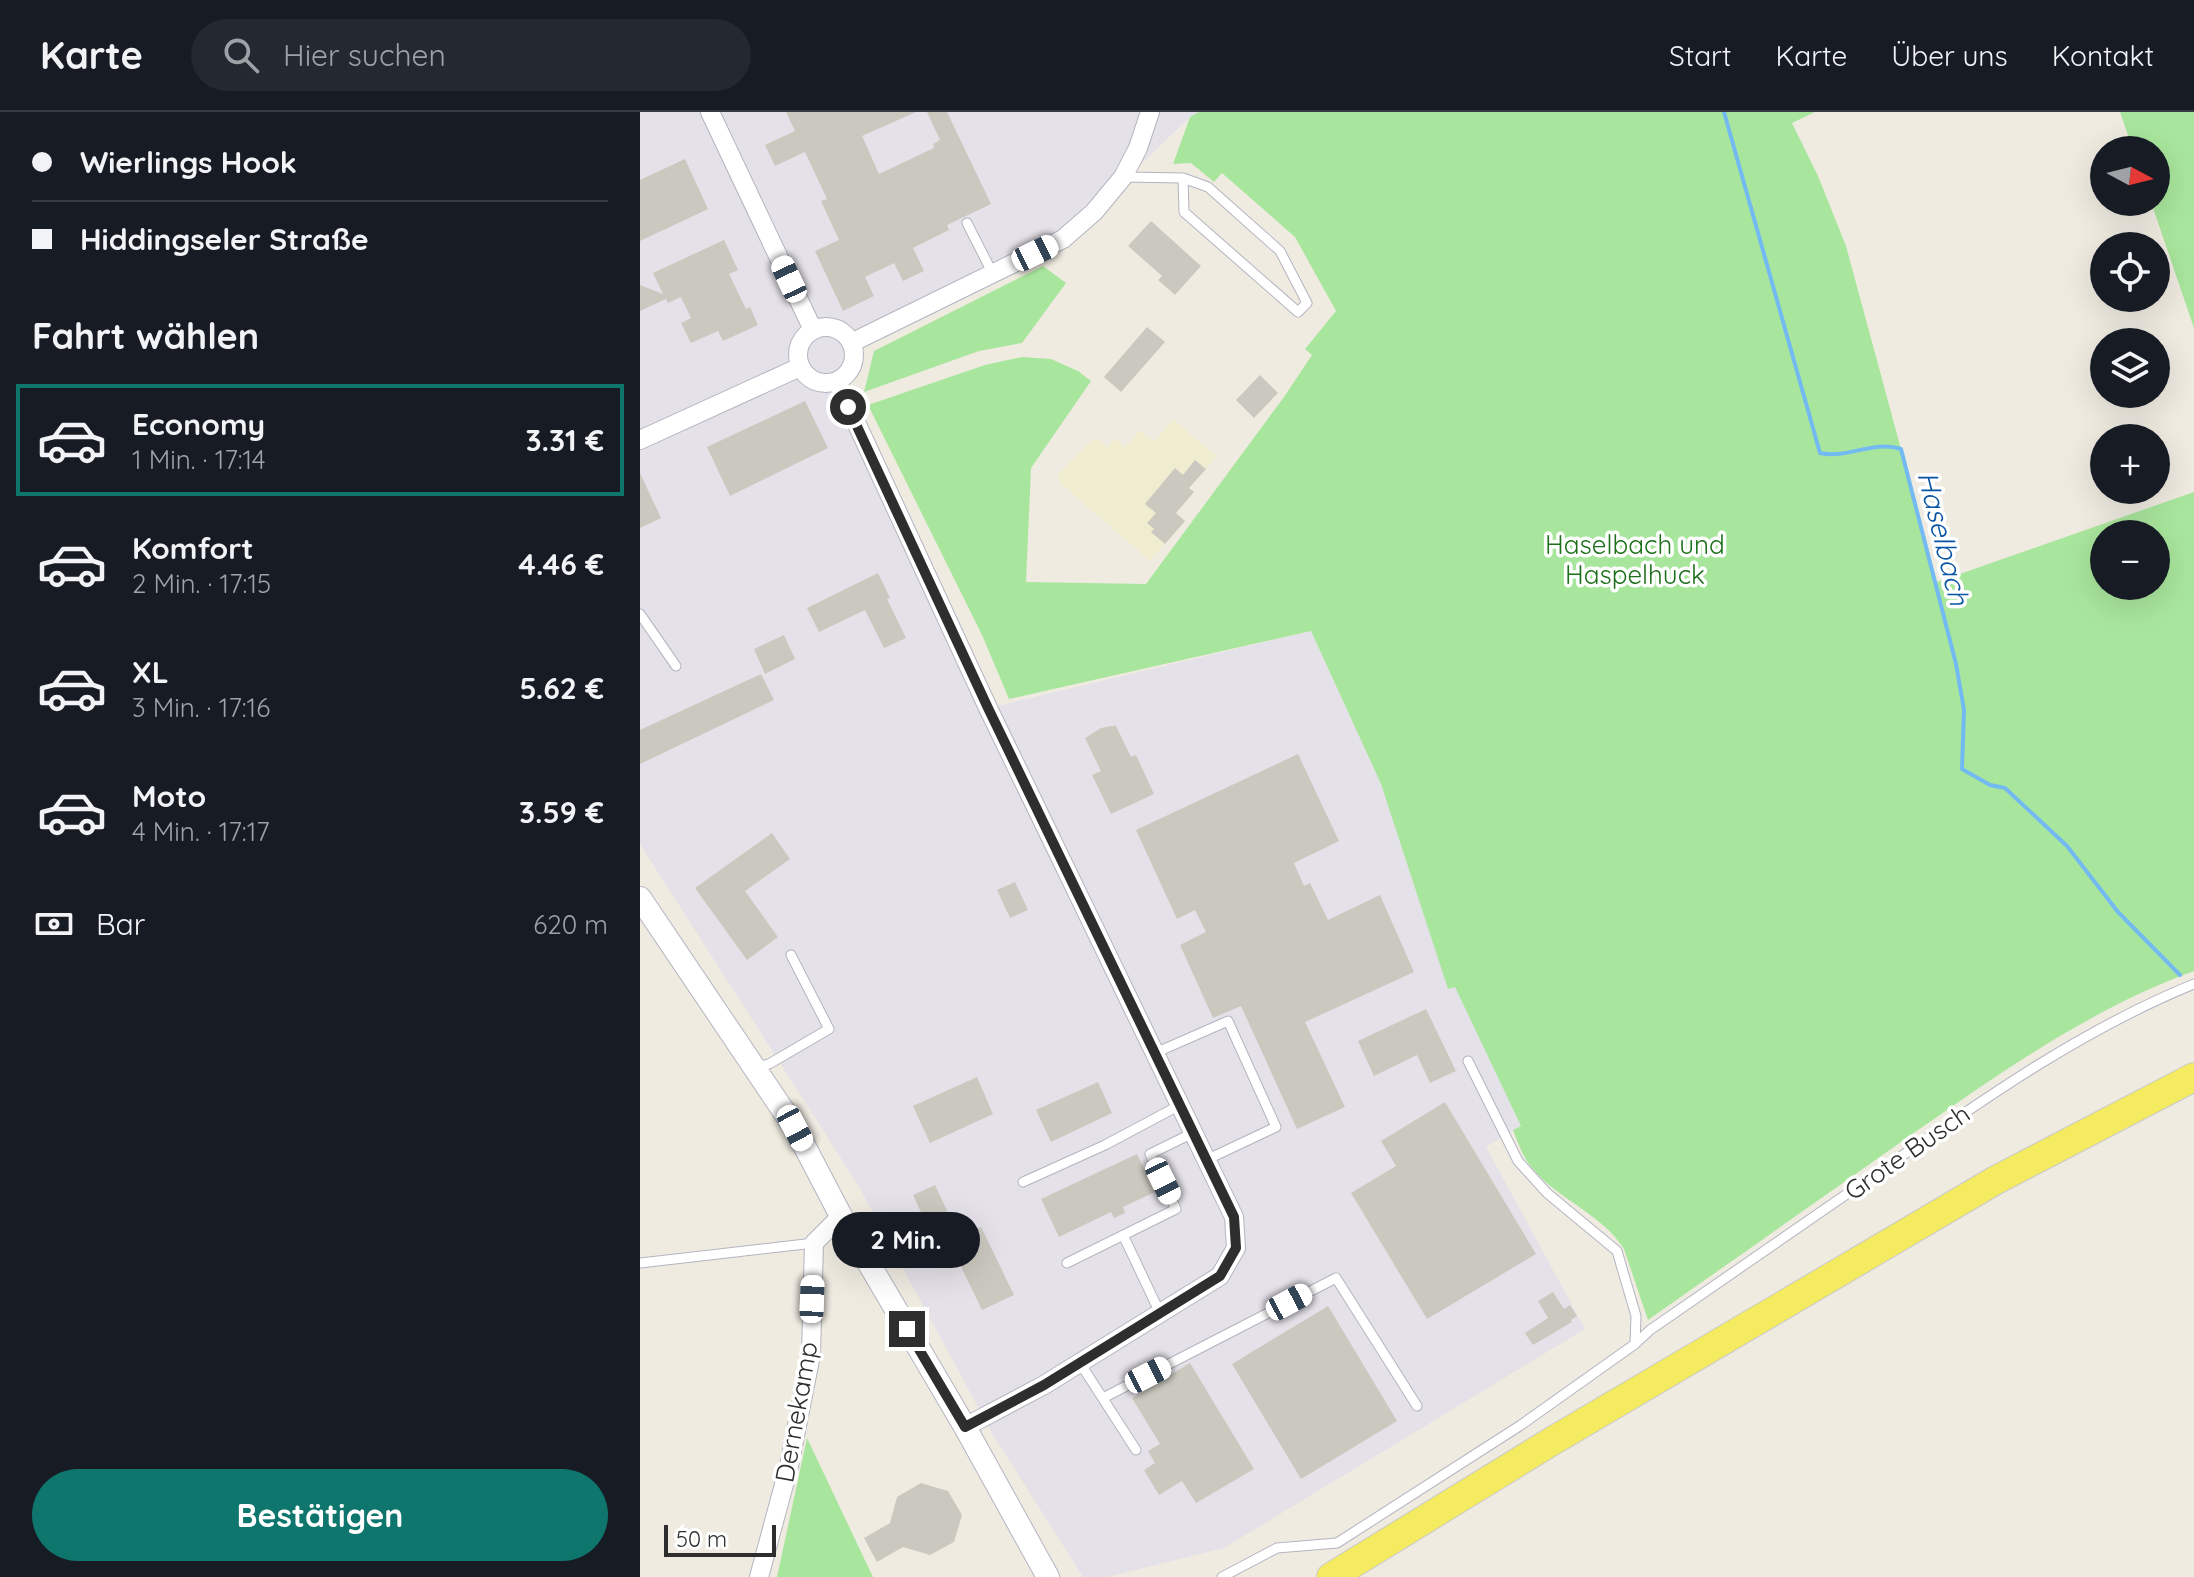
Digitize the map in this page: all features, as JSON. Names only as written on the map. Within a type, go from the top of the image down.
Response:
[{"type":"main road","points":[[1331,1577],[1554,1440],[1996,1180],[2194,1077]]},
{"type":"street","points":[[710,112],[813,330]]},
{"type":"street","points":[[851,343],[1063,239],[1094,212],[1123,177],[1138,148],[1150,112]]},
{"type":"street","points":[[813,330],[839,330],[851,343],[854,351],[852,367],[837,381],[826,384],[815,381],[806,376],[800,367],[799,346],[813,330]]},
{"type":"street","points":[[640,440],[800,367]]},
{"type":"street","points":[[837,381],[988,708],[1234,1217],[1236,1248],[1220,1276],[1044,1385],[965,1427]]},
{"type":"street","points":[[640,898],[795,1128],[841,1216],[965,1427],[1048,1577]]},
{"type":"street","points":[[814,1243],[841,1216]]},
{"type":"street","name":"Dernekamp","points":[[759,1577],[789,1466],[811,1355],[814,1243]]},
{"type":"lane","points":[[1123,177],[1183,178],[1208,187],[1280,251],[1307,303],[1298,312],[1184,212],[1183,178]]},
{"type":"lane","points":[[967,223],[993,274]]},
{"type":"lane","points":[[640,614],[676,666]]},
{"type":"lane","points":[[753,1068],[769,1064],[829,1029],[791,955]]},
{"type":"lane","name":"Grote Busch","points":[[1222,1577],[1277,1548],[1337,1543],[1521,1425],[1635,1344],[1663,1320],[1985,1098],[2084,1036],[2150,1002],[2194,984]]},
{"type":"lane","points":[[1155,1053],[1228,1021],[1276,1127],[1206,1160]]},
{"type":"lane","points":[[1468,1061],[1518,1161],[1547,1193],[1617,1251],[1636,1316],[1635,1344]]},
{"type":"lane","points":[[1023,1182],[1105,1145],[1180,1105]]},
{"type":"lane","points":[[1067,1263],[1176,1209],[1150,1154],[1193,1133]]},
{"type":"lane","points":[[1123,1235],[1160,1313]]},
{"type":"lane","points":[[640,1263],[814,1243]]},
{"type":"lane","points":[[1103,1398],[1336,1278],[1417,1406]]},
{"type":"lane","points":[[1080,1363],[1136,1450]]},
{"type":"shaded area","points":[[640,112],[1199,112],[1190,117],[1063,239],[854,351],[852,367],[843,377],[989,708],[1311,631],[1381,784],[1449,989],[1455,986],[1521,1126],[1486,1147],[1585,1329],[1224,1548],[1107,1577],[1083,1577],[992,1433],[858,1185],[640,844]]},
{"type":"shaded area","points":[[1173,419],[1217,456],[1190,488],[1194,492],[1176,513],[1185,521],[1150,561],[1059,482],[1059,474],[1092,439],[1099,440],[1107,447],[1115,438],[1125,447],[1140,430],[1154,442]]},
{"type":"green space","name":"Haselbach und Haspelhuck","points":[[1199,112],[1815,112],[1792,123],[1818,176],[1846,246],[1937,582],[2090,528],[2090,600],[2170,600],[2170,520],[2114,520],[2160,504],[2170,504],[2170,500],[2194,492],[2194,971],[2116,1005],[2006,1070],[1648,1320],[1624,1249],[1604,1226],[1543,1180],[1529,1165],[1521,1150],[1513,1130],[1521,1126],[1455,987],[1448,989],[1381,784],[1311,631],[1009,699],[982,635],[868,405],[985,365],[1022,357],[1051,359],[1078,371],[1091,381],[1031,468],[1026,582],[1146,584],[1284,397],[1312,355],[1305,349],[1336,311],[1295,237],[1222,173],[1214,182],[1191,163],[1173,164],[1190,117]]},
{"type":"green space","points":[[2120,112],[2194,112],[2194,328],[2170,258],[2170,232],[2161,232],[2156,216],[2170,216],[2170,136],[2128,136]]},
{"type":"green space","points":[[1043,266],[1066,283],[1022,343],[979,351],[864,392],[874,351]]},
{"type":"green space","points":[[807,1438],[873,1577],[777,1577]]},
{"type":"building","points":[[786,112],[916,112],[862,136],[879,174],[934,148],[933,144],[940,140],[927,112],[947,112],[991,204],[947,225],[949,230],[913,248],[924,271],[903,281],[894,263],[865,277],[874,296],[843,311],[815,251],[839,240],[821,201],[827,199],[805,152],[775,166],[765,145],[795,131]]},
{"type":"building","points":[[685,159],[708,209],[640,241],[640,180]]},
{"type":"building","points":[[1151,221],[1201,266],[1175,295],[1158,280],[1162,276],[1128,246]]},
{"type":"building","points":[[724,240],[738,270],[729,274],[746,309],[750,307],[758,325],[723,341],[718,331],[691,343],[681,323],[691,318],[681,297],[668,303],[666,299],[640,311],[640,285],[663,294],[653,273]]},
{"type":"building","points":[[1147,327],[1165,342],[1121,392],[1104,377]]},
{"type":"building","points":[[1260,375],[1278,393],[1254,418],[1236,400]]},
{"type":"building","points":[[805,401],[828,448],[730,496],[707,447]]},
{"type":"building","points":[[1195,460],[1206,469],[1189,488],[1194,492],[1176,513],[1185,521],[1165,544],[1151,532],[1154,529],[1147,523],[1156,513],[1145,504],[1175,468],[1183,475]]},
{"type":"building","points":[[640,473],[661,518],[640,528]]},
{"type":"building","points":[[878,573],[906,638],[884,648],[865,610],[819,632],[807,608]]},
{"type":"building","points":[[784,635],[795,659],[765,674],[754,649]]},
{"type":"building","points":[[761,674],[774,700],[640,764],[640,730]]},
{"type":"building","points":[[1116,726],[1131,757],[1136,755],[1154,794],[1111,814],[1092,775],[1101,771],[1085,738]]},
{"type":"building","points":[[1298,754],[1339,841],[1294,863],[1304,886],[1310,883],[1328,920],[1380,895],[1414,972],[1305,1022],[1345,1107],[1297,1129],[1241,1006],[1213,1018],[1180,945],[1206,932],[1195,910],[1177,919],[1136,830]]},
{"type":"building","points":[[772,833],[790,859],[745,891],[778,937],[747,960],[695,888]]},
{"type":"building","points":[[1015,882],[1028,910],[1010,918],[997,890]]},
{"type":"building","points":[[1426,1009],[1456,1071],[1430,1083],[1417,1055],[1374,1076],[1358,1041]]},
{"type":"building","points":[[977,1077],[993,1114],[930,1143],[913,1106]]},
{"type":"building","points":[[1098,1082],[1112,1113],[1051,1142],[1036,1110]]},
{"type":"building","points":[[1445,1102],[1536,1254],[1427,1319],[1351,1193],[1396,1166],[1381,1141]]},
{"type":"building","points":[[1137,1154],[1155,1192],[1123,1207],[1125,1213],[1114,1218],[1111,1212],[1059,1237],[1041,1199]]},
{"type":"building","points":[[935,1185],[949,1215],[927,1225],[913,1195]]},
{"type":"building","points":[[981,1227],[1014,1295],[982,1310],[949,1242]]},
{"type":"building","points":[[1553,1292],[1564,1309],[1570,1305],[1577,1316],[1533,1345],[1525,1333],[1548,1318],[1538,1301]]},
{"type":"building","points":[[1328,1306],[1397,1421],[1301,1479],[1232,1364]]},
{"type":"building","points":[[1190,1363],[1254,1469],[1196,1503],[1182,1481],[1159,1495],[1144,1470],[1155,1463],[1148,1451],[1160,1444],[1132,1398]]},
{"type":"building","points":[[921,1483],[948,1491],[962,1515],[954,1542],[930,1555],[903,1547],[877,1562],[864,1538],[890,1523],[897,1497]]},
{"type":"waterway","name":"Haselbach","points":[[1724,112],[1820,453],[1841,454],[1880,447],[1901,449],[1956,664],[1964,710],[1962,769],[1990,785],[2005,788],[2067,846],[2118,912],[2180,975]]},
{"type":"route","points":[[848,407],[988,708],[1234,1217],[1236,1248],[1220,1276],[1044,1385],[965,1427],[907,1329]]}]
